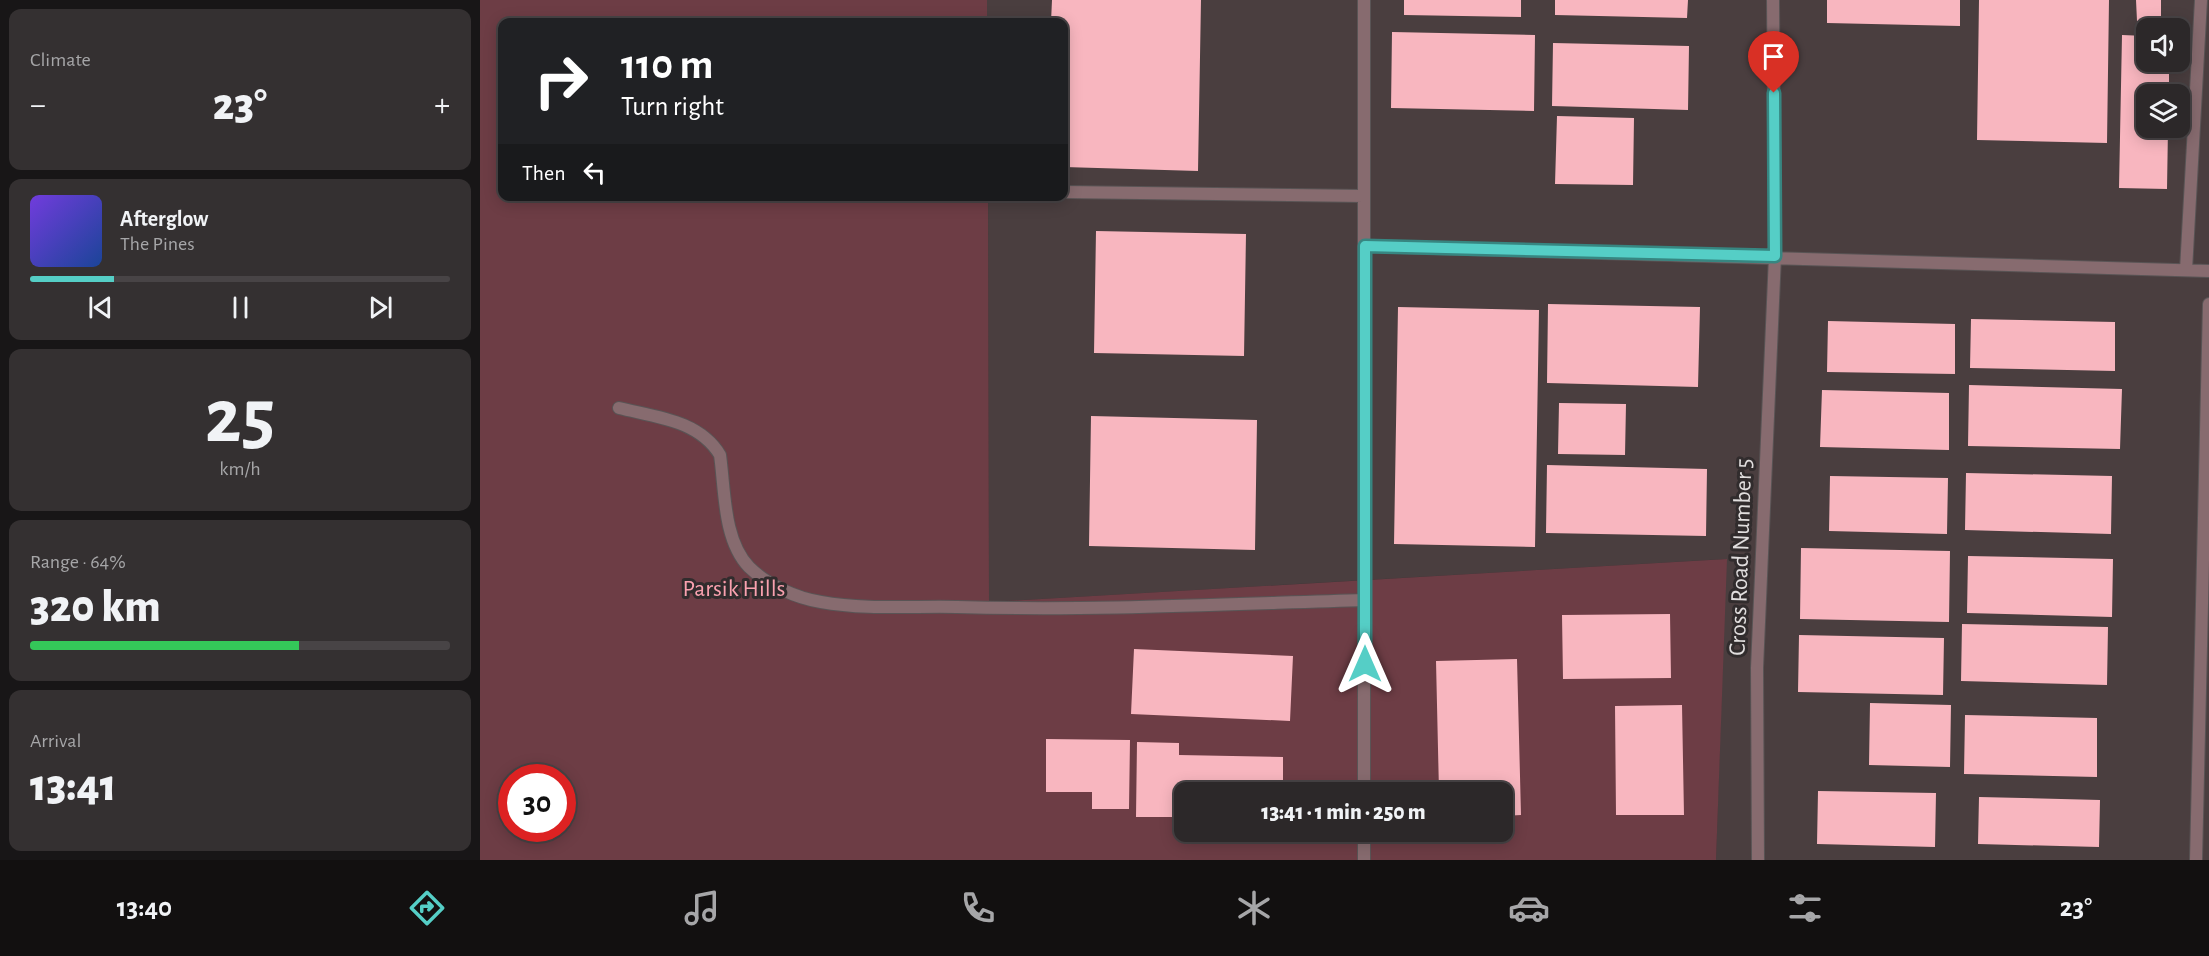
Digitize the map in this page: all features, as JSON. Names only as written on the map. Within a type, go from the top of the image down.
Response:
[{"type":"street","points":[[1364,0],[1364,782]]},
{"type":"street","name":"Cross Road Number 5","points":[[1758,860],[1757,668],[1775,256],[1773,0]]},
{"type":"street","points":[[2186,270],[2201,0]]},
{"type":"street","points":[[1068,192],[1364,196]]},
{"type":"street","points":[[1365,246],[1775,256],[2209,271]]},
{"type":"street","points":[[2196,860],[2209,304]]},
{"type":"street","points":[[619,408],[682,424],[702,433],[712,442],[720,455],[734,544],[748,566],[768,582],[802,598],[823,603],[860,605],[1059,610],[1365,600]]},
{"type":"street","points":[[1364,842],[1364,860]]},
{"type":"shaded area","points":[[987,0],[2209,0],[2209,860],[1716,860],[1726,559],[989,602],[988,201],[1068,201],[1068,18],[987,18]]},
{"type":"green space","name":"Parsik Hills","points":[[480,0],[987,0],[987,18],[498,18],[498,201],[988,201],[989,602],[1727,559],[1716,860],[480,860]]},
{"type":"building","points":[[1052,0],[1201,0],[1198,171],[1068,167],[1068,18],[1051,18]]},
{"type":"building","points":[[1404,0],[1521,0],[1521,17],[1404,15]]},
{"type":"building","points":[[1555,0],[1688,0],[1687,18],[1555,15]]},
{"type":"building","points":[[1827,0],[1960,0],[1960,26],[1827,23]]},
{"type":"building","points":[[1979,0],[2109,0],[2107,143],[1977,140]]},
{"type":"building","points":[[2136,0],[2161,0],[2161,18],[2137,18]]},
{"type":"building","points":[[1392,32],[1535,35],[1534,111],[1391,108]]},
{"type":"building","points":[[2122,35],[2136,36],[2136,72],[2169,72],[2169,84],[2136,84],[2136,138],[2168,138],[2167,189],[2119,188]]},
{"type":"building","points":[[1553,43],[1689,46],[1688,110],[1552,106]]},
{"type":"building","points":[[1557,116],[1634,118],[1633,185],[1555,184]]},
{"type":"building","points":[[1096,231],[1246,234],[1244,356],[1094,353]]},
{"type":"building","points":[[1548,304],[1700,307],[1698,387],[1547,383]]},
{"type":"building","points":[[1398,307],[1539,310],[1535,547],[1394,544]]},
{"type":"building","points":[[1971,319],[2115,322],[2115,371],[1970,368]]},
{"type":"building","points":[[1828,321],[1955,324],[1955,374],[1827,372]]},
{"type":"building","points":[[1969,385],[2122,389],[2120,449],[1968,446]]},
{"type":"building","points":[[1822,390],[1949,393],[1949,450],[1820,447]]},
{"type":"building","points":[[1559,403],[1626,404],[1625,455],[1558,454]]},
{"type":"building","points":[[1091,416],[1257,420],[1255,550],[1089,546]]},
{"type":"building","points":[[1547,465],[1707,469],[1706,536],[1546,533]]},
{"type":"building","points":[[1966,473],[2112,476],[2111,534],[1965,530]]},
{"type":"building","points":[[1830,476],[1948,478],[1947,534],[1829,531]]},
{"type":"building","points":[[1801,548],[1950,551],[1949,622],[1800,619]]},
{"type":"building","points":[[1968,556],[2113,559],[2112,617],[1967,613]]},
{"type":"building","points":[[1670,614],[1671,678],[1563,679],[1562,615]]},
{"type":"building","points":[[1962,624],[2108,627],[2107,685],[1961,681]]},
{"type":"building","points":[[1799,635],[1944,638],[1943,695],[1798,692]]},
{"type":"building","points":[[1134,649],[1293,656],[1290,721],[1131,714]]},
{"type":"building","points":[[1517,659],[1521,815],[1513,815],[1513,782],[1439,782],[1436,661]]},
{"type":"building","points":[[1870,703],[1951,705],[1950,767],[1869,765]]},
{"type":"building","points":[[1682,705],[1684,815],[1616,815],[1615,706]]},
{"type":"building","points":[[1965,715],[2097,718],[2097,777],[1964,774]]},
{"type":"building","points":[[1046,739],[1130,740],[1129,809],[1092,809],[1092,792],[1046,792]]},
{"type":"building","points":[[1137,742],[1179,743],[1179,755],[1283,757],[1283,782],[1174,782],[1174,817],[1136,817]]},
{"type":"building","points":[[1818,791],[1936,793],[1935,847],[1817,844]]},
{"type":"building","points":[[1979,797],[2100,800],[2099,847],[1978,844]]},
{"type":"route","points":[[1365,664],[1365,246],[1775,256],[1774,93]]}]
